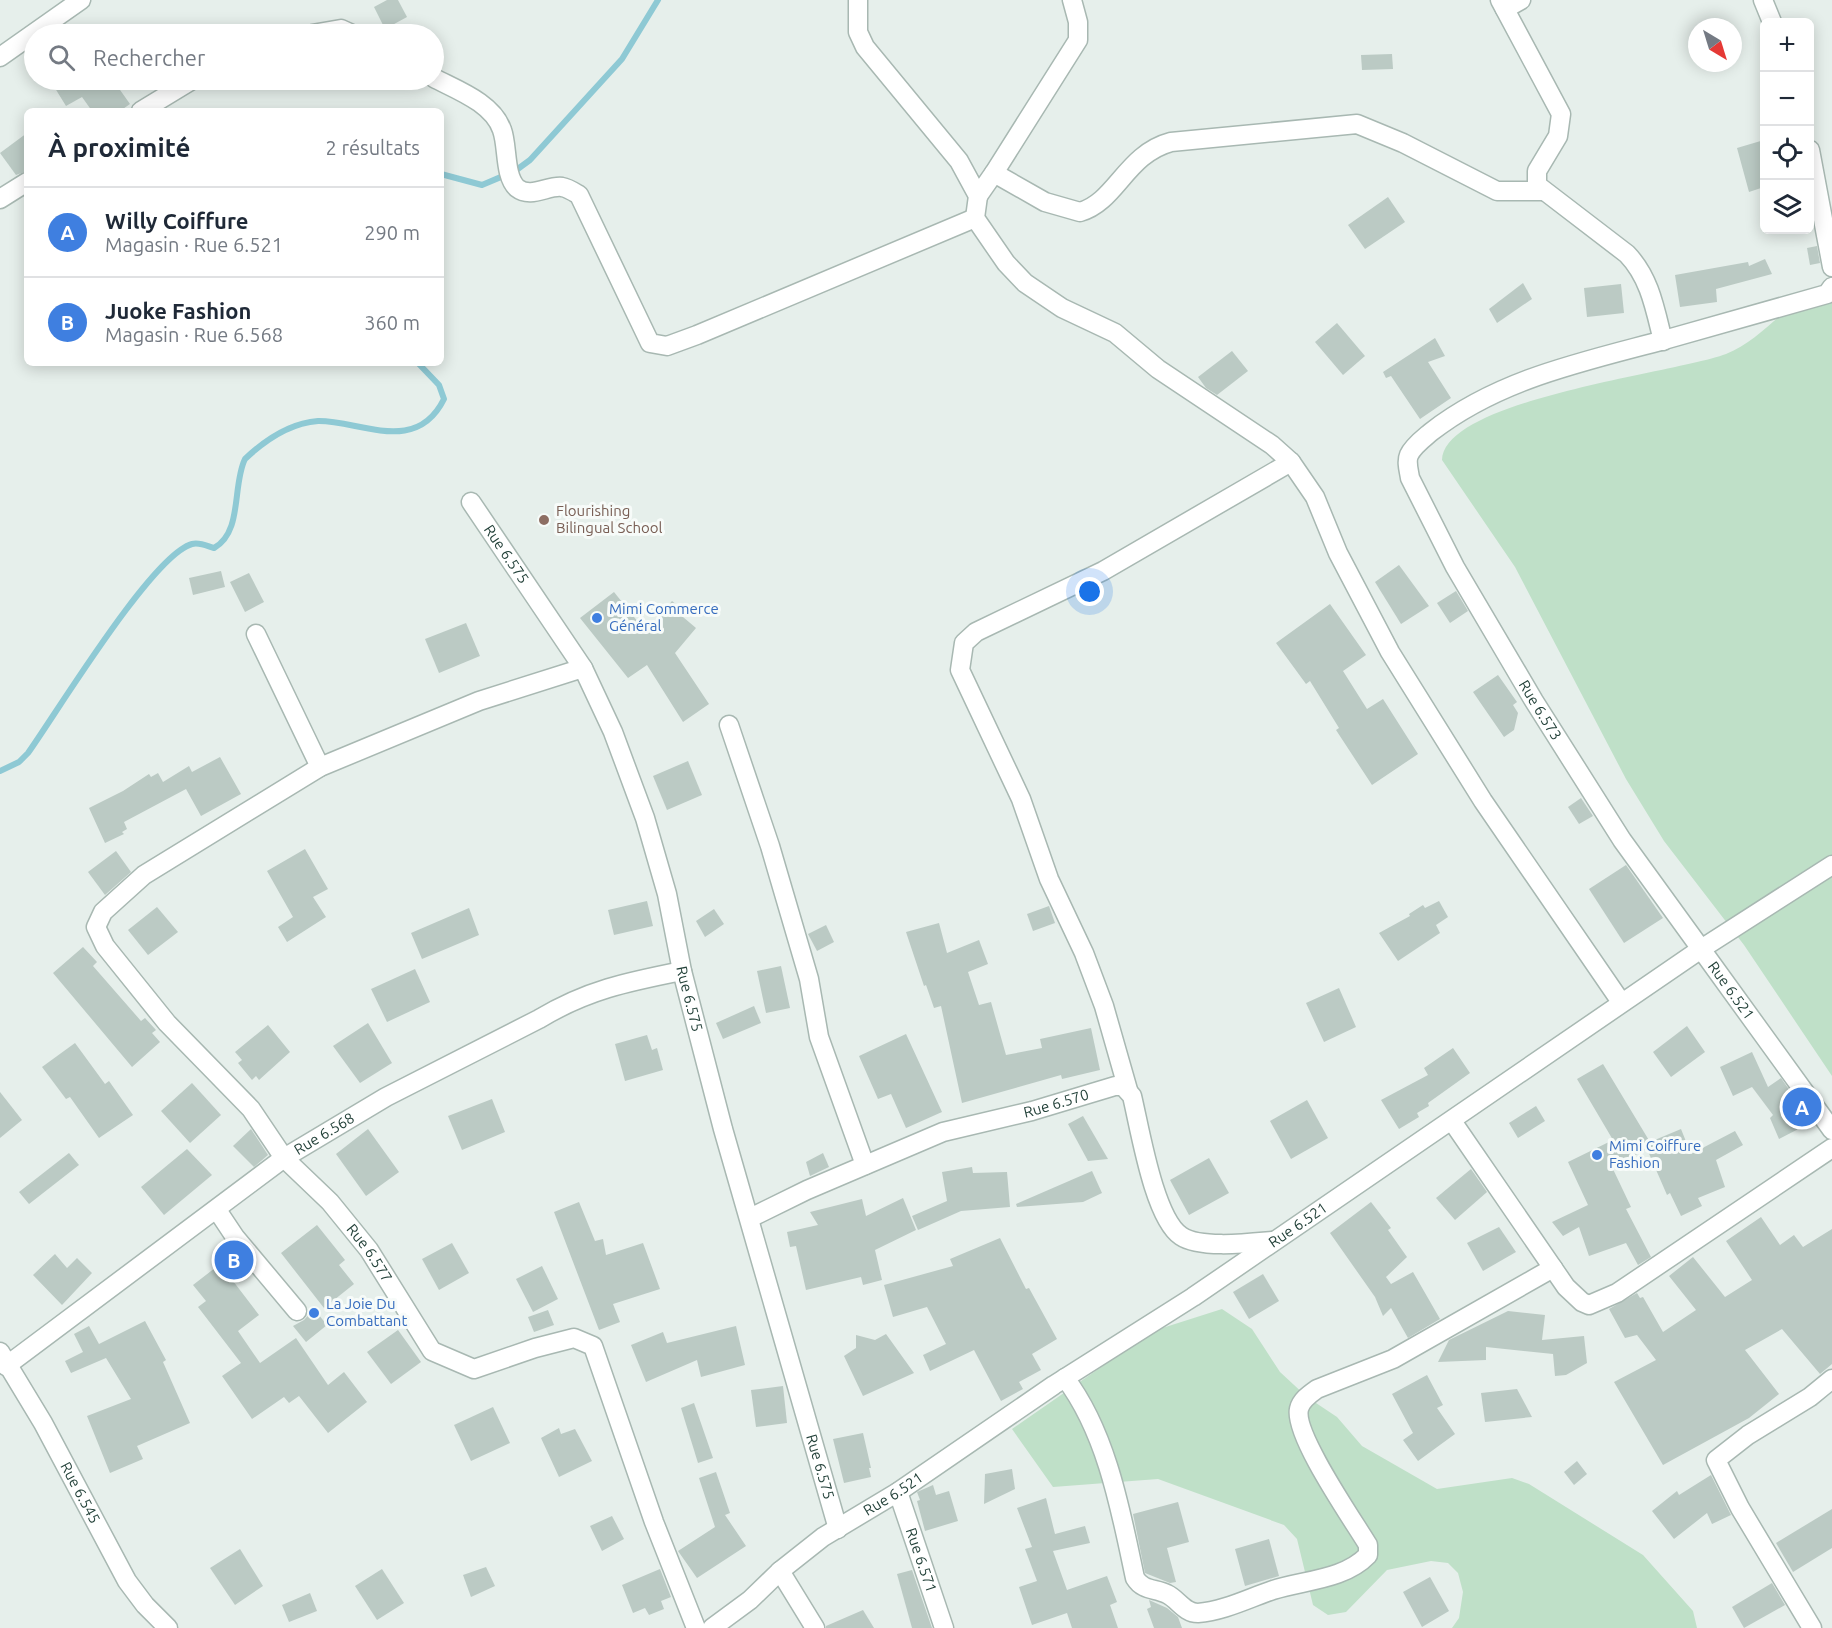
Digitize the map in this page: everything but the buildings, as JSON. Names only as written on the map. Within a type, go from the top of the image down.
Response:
[{"type":"street","points":[[47,24],[81,0]]},
{"type":"street","points":[[858,0],[858,32],[865,47],[959,161],[978,196]]},
{"type":"street","points":[[1072,0],[1078,22],[1078,40],[978,196],[975,218],[1006,263],[1025,283],[1062,308],[1114,333],[1158,369],[1272,445],[1291,462],[1315,497],[1338,553],[1390,652],[1483,801],[1621,1002]]},
{"type":"street","points":[[1763,0],[1770,18]]},
{"type":"street","points":[[1509,3],[1561,114],[1558,135],[1535,178],[1542,191],[1618,247],[1639,266],[1651,293],[1663,340],[1827,294],[1832,287]]},
{"type":"street","points":[[0,57],[24,40]]},
{"type":"street","points":[[444,84],[488,109],[502,129],[512,180],[518,188],[538,192],[562,186],[579,195],[650,344],[667,346],[697,335],[975,218]]},
{"type":"street","points":[[146,108],[176,90]]},
{"type":"street","points":[[994,173],[1045,202],[1080,212],[1099,202],[1130,166],[1155,146],[1171,142],[1357,124],[1403,143],[1497,191],[1542,191]]},
{"type":"street","points":[[1814,175],[1832,267]]},
{"type":"street","points":[[3,190],[24,183]]},
{"type":"street","name":"Rue 6.573","points":[[1663,340],[1585,360],[1525,380],[1469,406],[1422,440],[1409,456],[1410,478],[1455,567],[1534,701],[1622,840],[1701,949]]},
{"type":"street","points":[[1274,1241],[1202,1242],[1183,1238],[1170,1226],[1160,1209],[1104,1006],[1084,953],[1049,879],[1021,799],[990,729],[963,678],[961,657],[964,643],[976,632],[1103,571],[1291,462]]},
{"type":"street","name":"Rue 6.575","points":[[471,502],[583,668],[613,732],[645,818],[667,894],[682,971],[723,1129],[837,1529]]},
{"type":"street","points":[[256,634],[320,767],[479,701],[583,668]]},
{"type":"street","points":[[729,724],[770,846],[803,958],[819,1037],[865,1165]]},
{"type":"street","name":"Rue 6.577","points":[[320,767],[144,875],[103,912],[96,927],[105,946],[167,1023],[252,1109],[284,1158],[330,1202],[369,1250],[432,1351],[474,1369],[528,1350],[574,1338],[593,1346],[654,1521],[696,1628]]},
{"type":"street","points":[[1701,949],[1832,865]]},
{"type":"street","name":"Rue 6.521","points":[[712,1628],[750,1600],[780,1571],[837,1529],[898,1492],[1065,1378],[1193,1298],[1701,949],[1832,1130]]},
{"type":"street","name":"Rue 6.568","points":[[3,1359],[217,1210],[284,1158],[386,1097],[493,1044],[564,1003],[594,990],[682,971]]},
{"type":"street","name":"Rue 6.570","points":[[750,1218],[807,1190],[943,1132],[1032,1111],[1115,1086],[1128,1090]]},
{"type":"street","points":[[1452,1121],[1553,1268],[1582,1302],[1589,1305],[1636,1280],[1832,1148]]},
{"type":"street","points":[[217,1210],[236,1237],[297,1311]]},
{"type":"street","points":[[1065,1378],[1079,1396],[1093,1429],[1139,1584],[1166,1593],[1195,1613],[1212,1610],[1274,1590],[1331,1576],[1362,1562],[1368,1555],[1368,1545],[1315,1460],[1298,1419],[1299,1407],[1307,1397],[1317,1389],[1392,1359],[1553,1268]]},
{"type":"street","name":"Rue 6.545","points":[[3,1359],[43,1423],[127,1581],[145,1605],[168,1628]]},
{"type":"street","points":[[1812,1628],[1740,1508],[1716,1460],[1748,1435],[1810,1397],[1832,1379]]},
{"type":"street","name":"Rue 6.571","points":[[898,1492],[944,1628]]},
{"type":"street","points":[[780,1571],[815,1628]]},
{"type":"green space","points":[[1832,285],[1832,1076],[1744,945],[1664,841],[1626,779],[1515,567],[1442,460],[1453,439],[1480,420],[1566,391],[1700,362],[1726,354],[1748,342],[1807,296]]},
{"type":"green space","points":[[1222,1309],[1252,1329],[1280,1372],[1307,1397],[1337,1417],[1362,1446],[1437,1489],[1512,1478],[1529,1484],[1643,1555],[1693,1611],[1697,1628],[1452,1628],[1459,1618],[1463,1592],[1458,1573],[1448,1563],[1431,1561],[1387,1570],[1346,1612],[1328,1615],[1313,1605],[1297,1539],[1284,1525],[1158,1479],[1053,1487],[1012,1429],[1153,1331]]},
{"type":"waterway","points":[[444,175],[482,185],[515,171],[530,160],[622,59],[658,0]]},
{"type":"waterway","points":[[0,771],[19,762],[28,753],[106,638],[153,576],[175,555],[192,544],[214,548],[223,541],[233,520],[241,470],[245,459],[261,445],[279,434],[308,422],[334,422],[386,431],[403,431],[418,426],[432,416],[444,399],[439,385],[421,366]]},
{"type":"place","name":"Flourishing Bilingual School","points":[[544,520]]},
{"type":"place","name":"Mimi Commerce Général","points":[[597,618]]},
{"type":"place","name":"Willy Coiffure","points":[[1802,1107]]},
{"type":"place","name":"Mimi Coiffure Fashion","points":[[1597,1155]]},
{"type":"place","name":"Juoke Fashion","points":[[234,1260]]},
{"type":"place","name":"La Joie Du Combattant","points":[[314,1313]]}]
